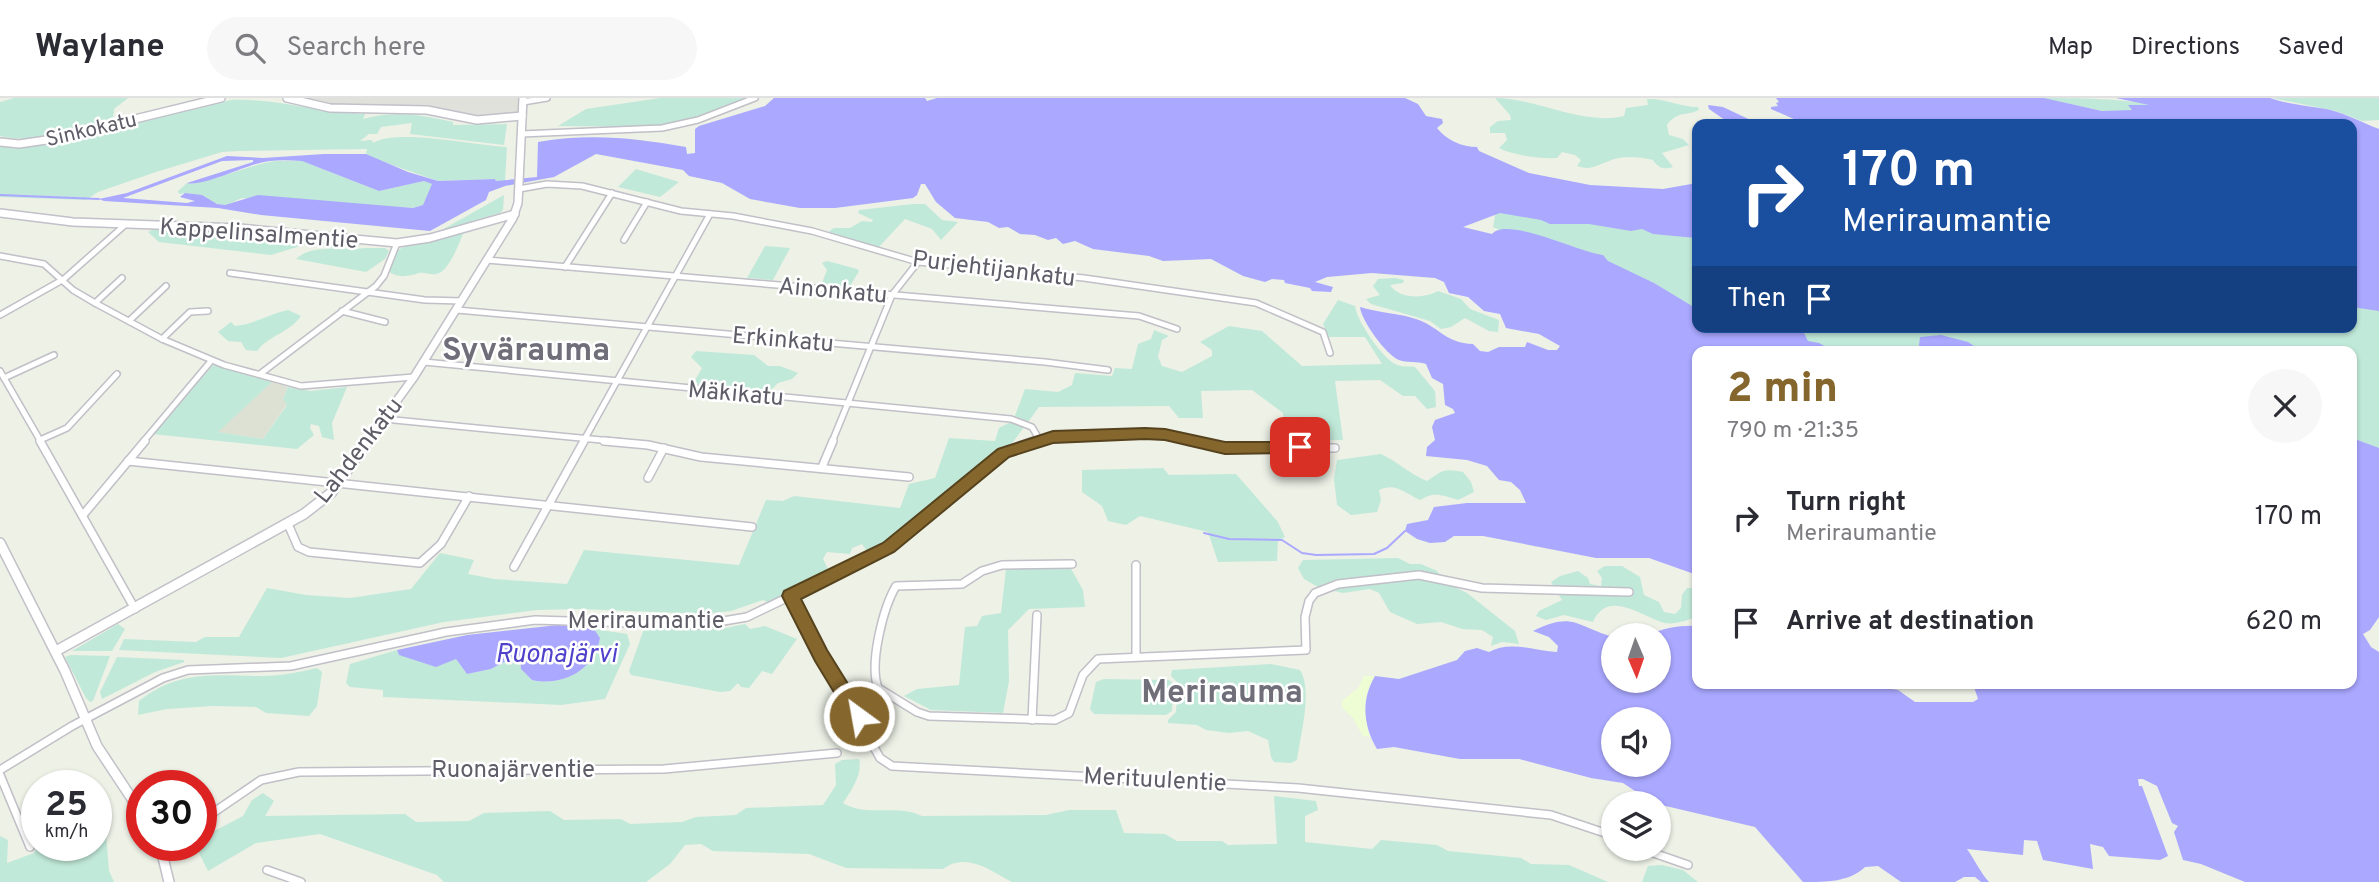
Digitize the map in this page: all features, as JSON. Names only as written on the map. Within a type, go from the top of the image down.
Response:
[{"type":"main road","name":"Sinkokatu","points":[[0,142],[19,144],[53,139],[221,98]]},
{"type":"main road","points":[[287,98],[330,108],[427,110],[477,120],[522,116]]},
{"type":"main road","name":"Lahdenkatu","points":[[56,651],[288,524],[322,501],[339,482],[424,362],[514,214],[519,184],[523,100]]},
{"type":"main road","name":"Kappelinsalmentie","points":[[0,213],[72,222],[239,228],[397,243],[429,238],[514,214]]},
{"type":"main road","points":[[0,543],[56,651],[97,746],[126,790]]},
{"type":"main road","points":[[166,861],[169,882]]},
{"type":"street","points":[[523,100],[547,98]]},
{"type":"street","points":[[522,134],[560,129],[664,128],[719,113],[755,98]]},
{"type":"street","name":"Purjehtijankatu","points":[[519,184],[558,184],[612,193],[681,211],[812,232],[918,262],[1107,281],[1256,303],[1323,332],[1330,353]]},
{"type":"street","points":[[565,267],[612,193]]},
{"type":"street","points":[[624,240],[647,202]]},
{"type":"street","points":[[514,566],[710,214]]},
{"type":"street","points":[[0,315],[64,279],[126,225]]},
{"type":"street","points":[[260,374],[384,276],[397,243]]},
{"type":"street","points":[[0,256],[44,264],[74,290],[95,303],[162,339],[211,361],[310,386],[414,377]]},
{"type":"street","name":"Ainonkatu","points":[[487,260],[1139,316],[1177,329]]},
{"type":"street","points":[[822,467],[892,295],[918,262]]},
{"type":"street","points":[[230,273],[425,300],[462,301]]},
{"type":"street","points":[[95,303],[122,278]]},
{"type":"street","points":[[129,321],[166,286]]},
{"type":"street","name":"Erkinkatu","points":[[457,310],[1108,370]]},
{"type":"street","points":[[162,339],[190,312],[208,311]]},
{"type":"street","points":[[342,311],[385,322]]},
{"type":"street","points":[[54,355],[2,374],[135,609]]},
{"type":"street","points":[[83,515],[211,361]]},
{"type":"street","name":"Mäkikatu","points":[[424,362],[1011,419],[1032,427],[1039,439]]},
{"type":"street","points":[[40,440],[67,428],[117,374]]},
{"type":"street","points":[[384,419],[664,448],[701,457],[909,477]]},
{"type":"street","name":"Meriraumantie","points":[[0,772],[87,718],[163,678],[188,670],[291,666],[446,632],[536,620],[669,625],[724,622],[747,617],[878,554],[919,525],[992,461],[1009,450],[1039,439],[1153,434],[1225,448],[1335,448]]},
{"type":"street","points":[[648,478],[664,448]]},
{"type":"street","points":[[128,461],[752,527]]},
{"type":"street","points":[[288,524],[299,547],[309,552],[420,563],[437,550],[469,496]]},
{"type":"street","points":[[1072,564],[1002,565],[982,571],[962,584],[896,586],[890,596],[876,660],[874,675],[878,688],[916,712],[929,716],[1055,720],[1069,713],[1084,674],[1093,661],[1136,656],[1306,650],[1305,617],[1309,601],[1315,593],[1338,584],[1419,575],[1482,588],[1629,593]]},
{"type":"street","points":[[1136,565],[1136,656]]},
{"type":"street","name":"Merituulentie","points":[[790,596],[880,758],[892,766],[1255,784],[1551,815],[1601,832]]},
{"type":"street","points":[[1032,720],[1037,615]]},
{"type":"street","points":[[850,702],[878,688]]},
{"type":"street","name":"Ruonajärventie","points":[[217,810],[261,780],[299,772],[664,769],[837,753]]},
{"type":"street","points":[[0,772],[21,824]]},
{"type":"street","points":[[1671,859],[1688,865]]},
{"type":"street","points":[[267,870],[301,882]]},
{"type":"shaded area","points":[[14,98],[128,98],[114,109],[113,120],[57,135],[28,139],[0,136],[0,102]]},
{"type":"shaded area","points":[[287,98],[523,98],[522,116],[493,120],[436,112],[367,111]]},
{"type":"shaded area","points":[[660,98],[751,98],[707,115],[657,127],[558,126],[586,109]]},
{"type":"shaded area","points":[[1495,98],[1527,102],[1575,115],[1608,118],[1624,116],[1626,108],[1648,105],[1647,99],[1698,107],[1699,110],[1678,116],[1667,125],[1669,135],[1683,139],[1689,145],[1662,153],[1673,167],[1662,168],[1653,160],[1631,157],[1586,168],[1577,166],[1581,160],[1575,155],[1562,152],[1557,158],[1543,158],[1519,155],[1499,148],[1507,140],[1505,133],[1490,133],[1490,127],[1498,121],[1511,120],[1510,115]]},
{"type":"shaded area","points":[[2042,98],[2117,100],[2155,107],[2112,113]]},
{"type":"shaded area","points":[[2272,98],[2379,98],[2379,120],[2362,121],[2336,111]]},
{"type":"shaded area","points":[[231,100],[265,101],[365,114],[363,119],[408,114],[453,122],[453,125],[507,124],[504,145],[410,134],[412,123],[381,127],[377,134],[369,134],[360,141],[372,140],[373,143],[400,137],[418,137],[507,147],[505,181],[438,181],[372,158],[366,154],[367,149],[238,151],[222,152],[156,172],[98,192],[86,200],[0,197],[0,144],[14,149],[45,145]]},
{"type":"shaded area","points":[[275,161],[302,161],[379,191],[424,181],[433,184],[423,205],[413,208],[242,198],[220,205],[193,194],[179,194],[178,191],[187,183],[204,182]]},
{"type":"shaded area","points":[[636,169],[679,182],[660,197],[618,187]]},
{"type":"shaded area","points":[[504,195],[503,210],[500,213],[440,231]]},
{"type":"shaded area","points":[[925,204],[942,220],[958,222],[941,240],[932,229],[905,219],[878,248],[827,233],[834,228],[850,228],[862,221],[872,222],[873,220],[858,213],[859,210]]},
{"type":"shaded area","points":[[1497,205],[1692,224],[1692,314],[1493,227]]},
{"type":"shaded area","points":[[156,228],[265,233],[362,246],[329,248],[310,243],[271,255],[159,242],[148,232]]},
{"type":"shaded area","points":[[463,234],[456,251],[441,272],[404,276],[388,271],[397,251],[403,247]]},
{"type":"shaded area","points":[[765,246],[790,248],[773,280],[747,278]]},
{"type":"shaded area","points":[[385,248],[389,251],[385,259],[366,272],[296,259],[320,249]]},
{"type":"shaded area","points":[[827,261],[859,271],[849,288],[822,283],[827,270],[822,263]]},
{"type":"shaded area","points":[[1378,279],[1404,280],[1403,283],[1390,285],[1405,295],[1419,296],[1438,291],[1461,299],[1470,309],[1499,320],[1498,332],[1489,331],[1465,318],[1451,327],[1441,329],[1430,321],[1371,304],[1366,299],[1380,295],[1373,286]]},
{"type":"shaded area","points":[[2357,299],[2379,303],[2379,597],[2357,609],[2357,346],[1788,346],[1750,333],[2357,333]]},
{"type":"shaded area","points":[[1338,300],[1355,306],[1365,330],[1391,361],[1399,366],[1415,367],[1435,391],[1436,407],[1427,409],[1415,396],[1403,396],[1380,380],[1335,381],[1343,440],[1287,441],[1283,413],[1252,390],[1201,391],[1203,418],[1179,418],[1169,406],[1039,407],[1013,442],[988,458],[905,531],[869,554],[862,544],[852,548],[850,554],[827,552],[823,559],[830,573],[767,602],[763,600],[731,611],[705,614],[537,610],[444,622],[281,658],[119,650],[124,639],[196,642],[205,637],[239,637],[267,588],[306,595],[350,598],[411,589],[440,553],[474,560],[468,574],[494,579],[567,584],[584,550],[739,565],[766,500],[783,501],[794,496],[900,508],[909,484],[935,478],[949,438],[995,441],[999,428],[1013,421],[1025,389],[1058,392],[1072,385],[1075,373],[1112,376],[1115,368],[1132,369],[1138,344],[1151,339],[1154,330],[1169,336],[1162,340],[1158,357],[1162,366],[1182,372],[1212,356],[1212,350],[1200,342],[1229,326],[1262,331],[1302,366],[1382,364],[1365,337],[1329,337],[1323,324]]},
{"type":"shaded area","points":[[288,310],[301,316],[257,351],[246,350],[241,342],[228,341],[218,332],[231,322],[235,326],[242,325]]},
{"type":"shaded area","points":[[696,351],[754,355],[768,366],[780,366],[798,373],[792,379],[778,383],[769,392],[698,385],[695,380],[702,368],[691,357]]},
{"type":"shaded area","points":[[213,365],[272,382],[218,432],[263,439],[287,405],[283,399],[288,387],[310,391],[347,387],[332,423],[334,440],[322,437],[319,426],[311,424],[314,435],[297,449],[152,434]]},
{"type":"shaded area","points":[[272,382],[288,387],[283,399],[287,404],[263,439],[217,432]]},
{"type":"shaded area","points":[[1381,454],[1427,481],[1443,471],[1463,472],[1471,482],[1474,492],[1458,500],[1434,495],[1420,500],[1400,489],[1390,487],[1379,490],[1381,500],[1377,512],[1351,515],[1337,505],[1334,479],[1337,460]]},
{"type":"shaded area","points":[[1163,468],[1169,475],[1236,474],[1278,522],[1285,537],[1278,541],[1277,561],[1218,562],[1208,532],[1140,516],[1126,525],[1108,521],[1102,506],[1082,492],[1082,470]]},
{"type":"shaded area","points":[[1398,558],[1437,571],[1446,583],[1467,593],[1515,631],[1519,644],[1502,642],[1491,646],[1493,637],[1482,630],[1462,629],[1441,622],[1417,624],[1390,612],[1379,593],[1370,589],[1343,593],[1318,587],[1304,579],[1298,568],[1303,560]]},
{"type":"shaded area","points":[[1605,566],[1622,566],[1640,577],[1644,595],[1659,602],[1664,612],[1675,614],[1681,608],[1682,595],[1687,588],[1692,588],[1692,618],[1665,623],[1616,606],[1599,612],[1593,622],[1564,615],[1546,620],[1536,616],[1539,611],[1562,600],[1551,582],[1560,576],[1578,571],[1588,578],[1590,584],[1601,586],[1602,578],[1597,571]]},
{"type":"shaded area","points":[[1070,567],[1083,590],[1085,607],[1029,609],[1008,630],[1009,681],[1003,713],[931,710],[904,696],[917,689],[959,685],[965,627],[977,626],[982,616],[1001,613],[1006,569]]},
{"type":"shaded area","points":[[118,624],[125,629],[112,651],[72,651]]},
{"type":"shaded area","points":[[745,624],[750,629],[765,626],[797,639],[772,674],[762,671],[749,688],[741,687],[738,683],[730,691],[720,692],[631,675],[629,671],[644,629],[721,629]]},
{"type":"shaded area","points":[[594,629],[627,634],[630,644],[605,699],[561,705],[383,697],[383,690],[350,687],[346,683],[350,664],[397,650],[399,655],[448,661],[456,659],[467,674],[491,669],[515,656],[520,657],[521,669],[532,680],[555,681],[575,674],[591,659],[600,638]]},
{"type":"shaded area","points":[[110,656],[93,701],[90,702],[86,698],[65,657]]},
{"type":"shaded area","points":[[117,657],[184,662],[155,672],[102,699],[100,692]]},
{"type":"shaded area","points":[[1271,664],[1300,670],[1304,679],[1306,701],[1297,760],[1291,763],[1274,762],[1268,740],[1248,731],[1229,733],[1206,730],[1197,725],[1168,723],[1176,712],[1178,683],[1171,676],[1172,670]]},
{"type":"shaded area","points":[[317,668],[322,672],[317,706],[309,716],[266,713],[256,707],[213,706],[167,709],[138,715],[139,701],[154,691],[184,679],[214,675],[277,675]]},
{"type":"shaded area","points":[[1104,679],[1169,680],[1174,684],[1172,711],[1166,715],[1094,714],[1090,709],[1096,682]]},
{"type":"shaded area","points":[[859,759],[858,776],[843,803],[862,810],[912,812],[922,816],[1046,815],[1069,810],[1116,810],[1124,833],[1165,834],[1177,841],[1222,841],[1228,845],[1277,844],[1274,796],[1316,801],[1318,810],[1305,816],[1305,842],[1372,849],[1381,840],[1437,845],[1448,851],[1521,858],[1531,864],[1569,865],[1608,882],[1012,882],[969,862],[952,864],[943,869],[846,868],[809,854],[713,851],[701,844],[685,845],[670,864],[646,882],[444,882],[437,875],[320,834],[256,843],[208,871],[203,861],[217,861],[217,830],[243,816],[252,800],[263,793],[274,801],[265,816],[405,814],[416,822],[469,821],[484,813],[550,811],[564,820],[621,819],[630,824],[682,822],[696,817],[736,815],[746,808],[823,805],[836,785],[835,764],[842,760]]},
{"type":"shaded area","points":[[0,836],[8,840],[7,863],[21,858],[21,861],[108,861],[114,882],[0,882]]},
{"type":"shaded area","points":[[1662,865],[1683,870],[1698,882],[1642,882],[1648,866]]},
{"type":"sand","points":[[1364,676],[1375,676],[1365,706],[1370,737],[1363,736],[1353,718],[1342,708],[1342,701],[1358,688]]},
{"type":"water","points":[[774,98],[925,98],[927,101],[937,98],[1405,98],[1418,104],[1426,116],[1442,119],[1443,123],[1437,128],[1450,139],[1477,147],[1479,151],[1529,173],[1590,185],[1663,189],[1692,184],[1692,238],[1653,234],[1642,229],[1631,231],[1589,224],[1550,224],[1500,213],[1463,227],[1492,234],[1512,229],[1528,232],[1603,255],[1608,261],[1654,283],[1692,306],[1692,333],[1804,333],[1808,341],[1824,346],[1692,346],[1692,573],[1649,558],[1596,558],[1483,536],[1454,536],[1445,542],[1430,543],[1405,531],[1407,524],[1428,520],[1434,507],[1467,503],[1526,503],[1520,490],[1511,482],[1499,480],[1487,466],[1467,460],[1426,456],[1427,447],[1435,440],[1432,427],[1435,420],[1455,413],[1445,405],[1443,384],[1432,378],[1426,364],[1394,357],[1369,328],[1360,307],[1419,320],[1456,341],[1473,344],[1480,351],[1488,352],[1499,347],[1525,347],[1527,342],[1548,350],[1557,350],[1560,346],[1539,334],[1506,328],[1500,314],[1484,311],[1468,297],[1449,293],[1444,282],[1435,278],[1372,273],[1327,277],[1315,282],[1333,287],[1331,292],[1312,291],[1310,288],[1285,283],[1284,280],[1272,279],[1265,282],[1243,276],[1211,259],[1163,261],[1149,256],[1093,249],[1075,241],[1063,244],[1056,238],[1048,240],[1035,235],[1020,234],[1008,227],[999,228],[988,222],[955,218],[936,202],[925,184],[921,184],[913,198],[835,208],[800,208],[750,199],[722,183],[689,176],[683,170],[596,154],[554,177],[505,186],[489,192],[486,200],[430,231],[261,215],[218,208],[99,199],[127,193],[227,156],[263,158],[366,154],[408,172],[438,181],[496,181],[537,177],[538,142],[612,138],[686,147],[687,154],[695,153],[695,129],[765,106]],"holes":[[[253,160],[187,183],[211,180],[262,162],[285,160],[302,161],[379,191],[424,181],[432,184],[423,205],[413,208],[258,195],[225,205],[217,204],[202,195],[185,193],[180,197],[195,201],[187,203],[123,198],[222,161]]]},
{"type":"water","points":[[1776,98],[2044,98],[2102,111],[2132,110],[2128,105],[2149,105],[2116,98],[2270,98],[2327,109],[2354,119],[1794,119],[1771,109],[1778,106],[1776,103],[1779,102]]},
{"type":"water","points":[[1708,105],[1723,107],[1748,119],[1724,119],[1709,109]]},
{"type":"water","points":[[2357,120],[2379,129],[2379,311],[2357,308]]},
{"type":"water","points":[[1941,335],[1974,346],[1919,346],[1920,337]]},
{"type":"water","points":[[2357,440],[2379,448],[2379,617],[2370,630],[2363,634],[2371,647],[2379,652],[2379,882],[2245,882],[2201,864],[2183,860],[2174,832],[2178,826],[2172,823],[2157,786],[2138,779],[2168,856],[2160,860],[2109,856],[2103,847],[2090,844],[2093,869],[2043,860],[2037,841],[2024,840],[2023,855],[1967,849],[1989,882],[1981,882],[1975,877],[1964,877],[1955,882],[1901,882],[1878,866],[1865,867],[1852,876],[1837,880],[1803,882],[1755,827],[1671,807],[1671,791],[1635,791],[1623,783],[1591,778],[1519,759],[1460,759],[1394,747],[1377,749],[1369,731],[1366,712],[1367,694],[1375,676],[1399,679],[1457,660],[1465,651],[1477,648],[1489,652],[1514,646],[1557,652],[1558,646],[1549,637],[1533,631],[1566,621],[1601,633],[1601,693],[1671,693],[1671,628],[1692,626],[1692,689],[1892,689],[1898,690],[1915,702],[1973,702],[1978,699],[1975,689],[2357,689]]},
{"type":"water","name":"Ruonajärvi","points":[[558,625],[594,629],[600,638],[597,649],[584,667],[575,674],[555,681],[532,680],[521,669],[520,657],[515,656],[491,669],[467,674],[456,659],[436,667],[399,655],[397,650],[467,635]]},
{"type":"waterway","points":[[0,195],[99,199]]},
{"type":"waterway","points":[[1204,533],[1229,539],[1282,540],[1302,553],[1316,555],[1374,554],[1387,548],[1405,531]]},
{"type":"district","name":"Syvärauma","points":[[526,349]]},
{"type":"district","name":"Merirauma","points":[[1222,691]]},
{"type":"route","points":[[859,716],[821,655],[790,596],[870,559],[910,533],[1003,453],[1039,439],[1053,437],[1145,433],[1225,448],[1300,447]]}]
